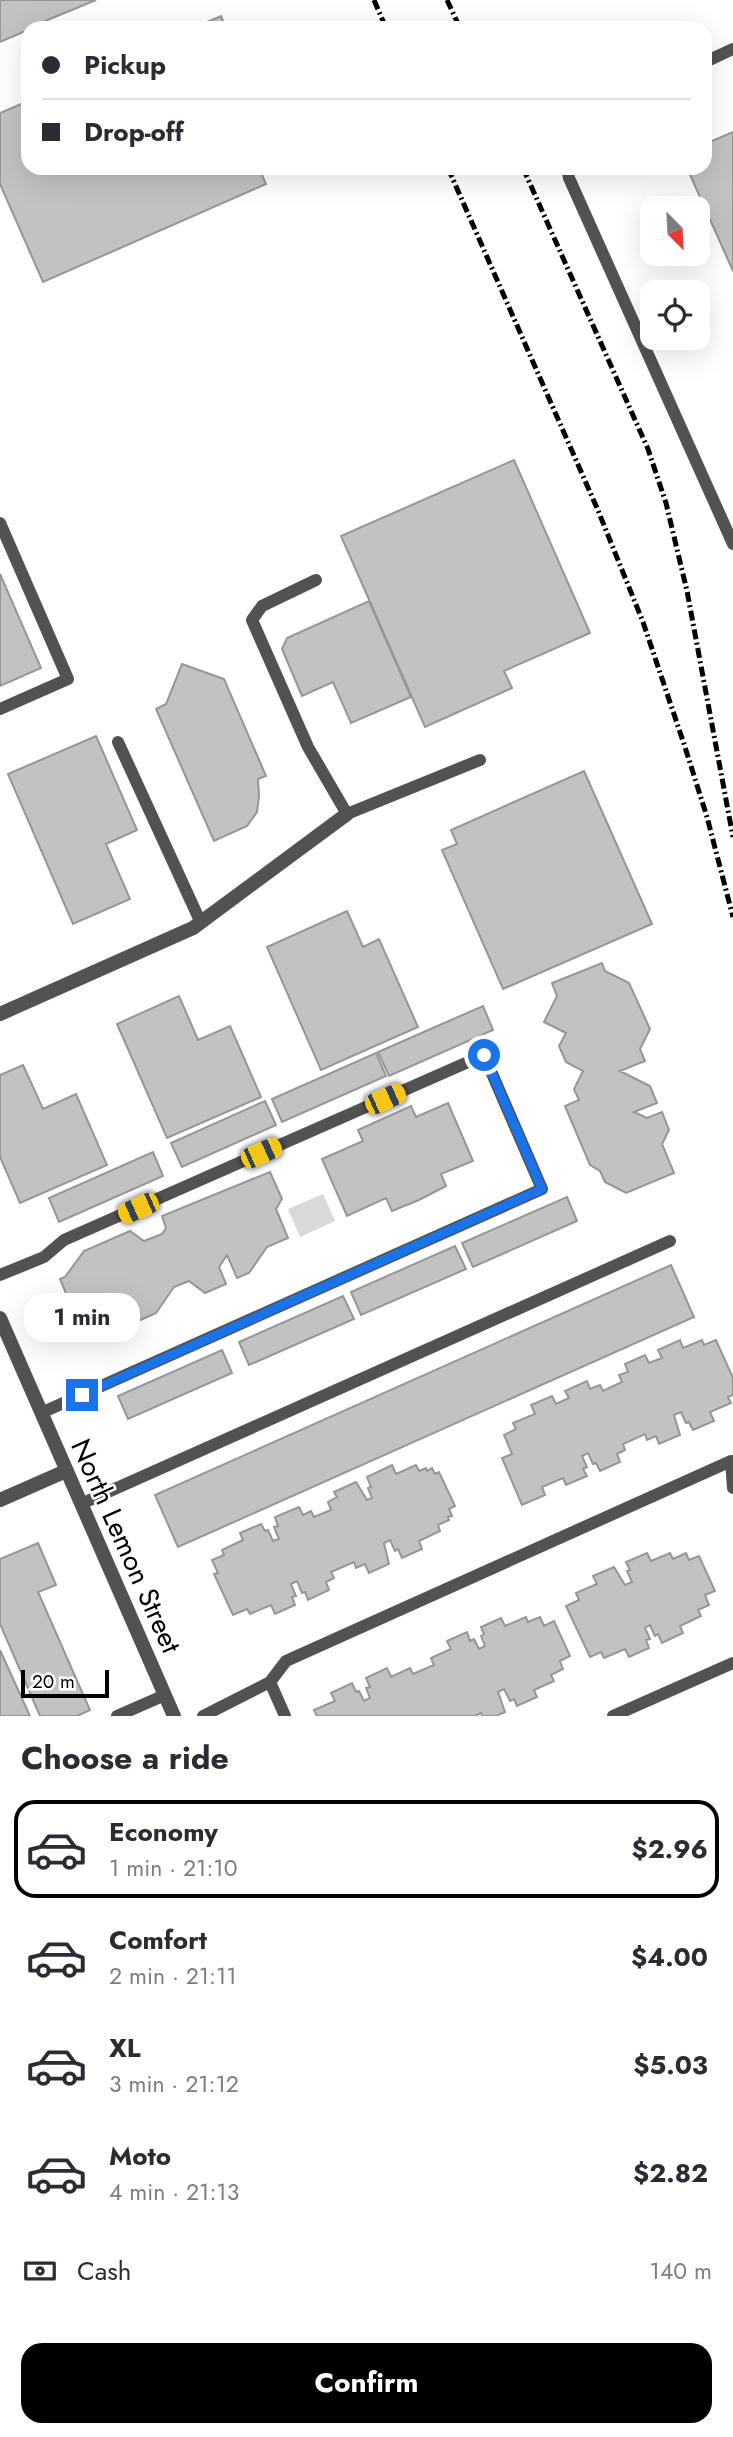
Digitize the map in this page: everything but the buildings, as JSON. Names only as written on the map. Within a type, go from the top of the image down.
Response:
[{"type":"street","points":[[0,1014],[193,928],[347,814]]},
{"type":"street","name":"North Lemon Street","points":[[0,1318],[174,1716]]},
{"type":"street","points":[[0,1500],[66,1471]]},
{"type":"lane","points":[[712,59],[733,49]]},
{"type":"lane","points":[[568,175],[733,544]]},
{"type":"lane","points":[[0,523],[68,679],[0,709]]},
{"type":"lane","points":[[316,580],[262,606],[252,620],[308,747],[347,814],[480,760]]},
{"type":"lane","points":[[118,742],[201,923]]},
{"type":"lane","points":[[0,1275],[44,1257],[64,1240],[484,1055],[542,1189],[41,1413]]},
{"type":"lane","points":[[81,1504],[670,1241]]},
{"type":"lane","points":[[202,1716],[270,1682],[286,1661],[731,1461],[733,1488]]},
{"type":"lane","points":[[613,1716],[733,1663]]},
{"type":"lane","points":[[270,1682],[285,1716]]},
{"type":"lane","points":[[117,1716],[165,1695]]},
{"type":"shaded area","points":[[323,1194],[335,1221],[300,1237],[288,1209]]},
{"type":"railway","points":[[374,0],[383,21]]},
{"type":"railway","points":[[447,0],[457,21]]},
{"type":"railway","points":[[451,175],[597,508],[643,622],[707,817],[733,917]]},
{"type":"railway","points":[[526,175],[648,449],[666,503],[687,591],[733,837]]},
{"type":"route","points":[[82,1395],[542,1189],[484,1055]]}]
